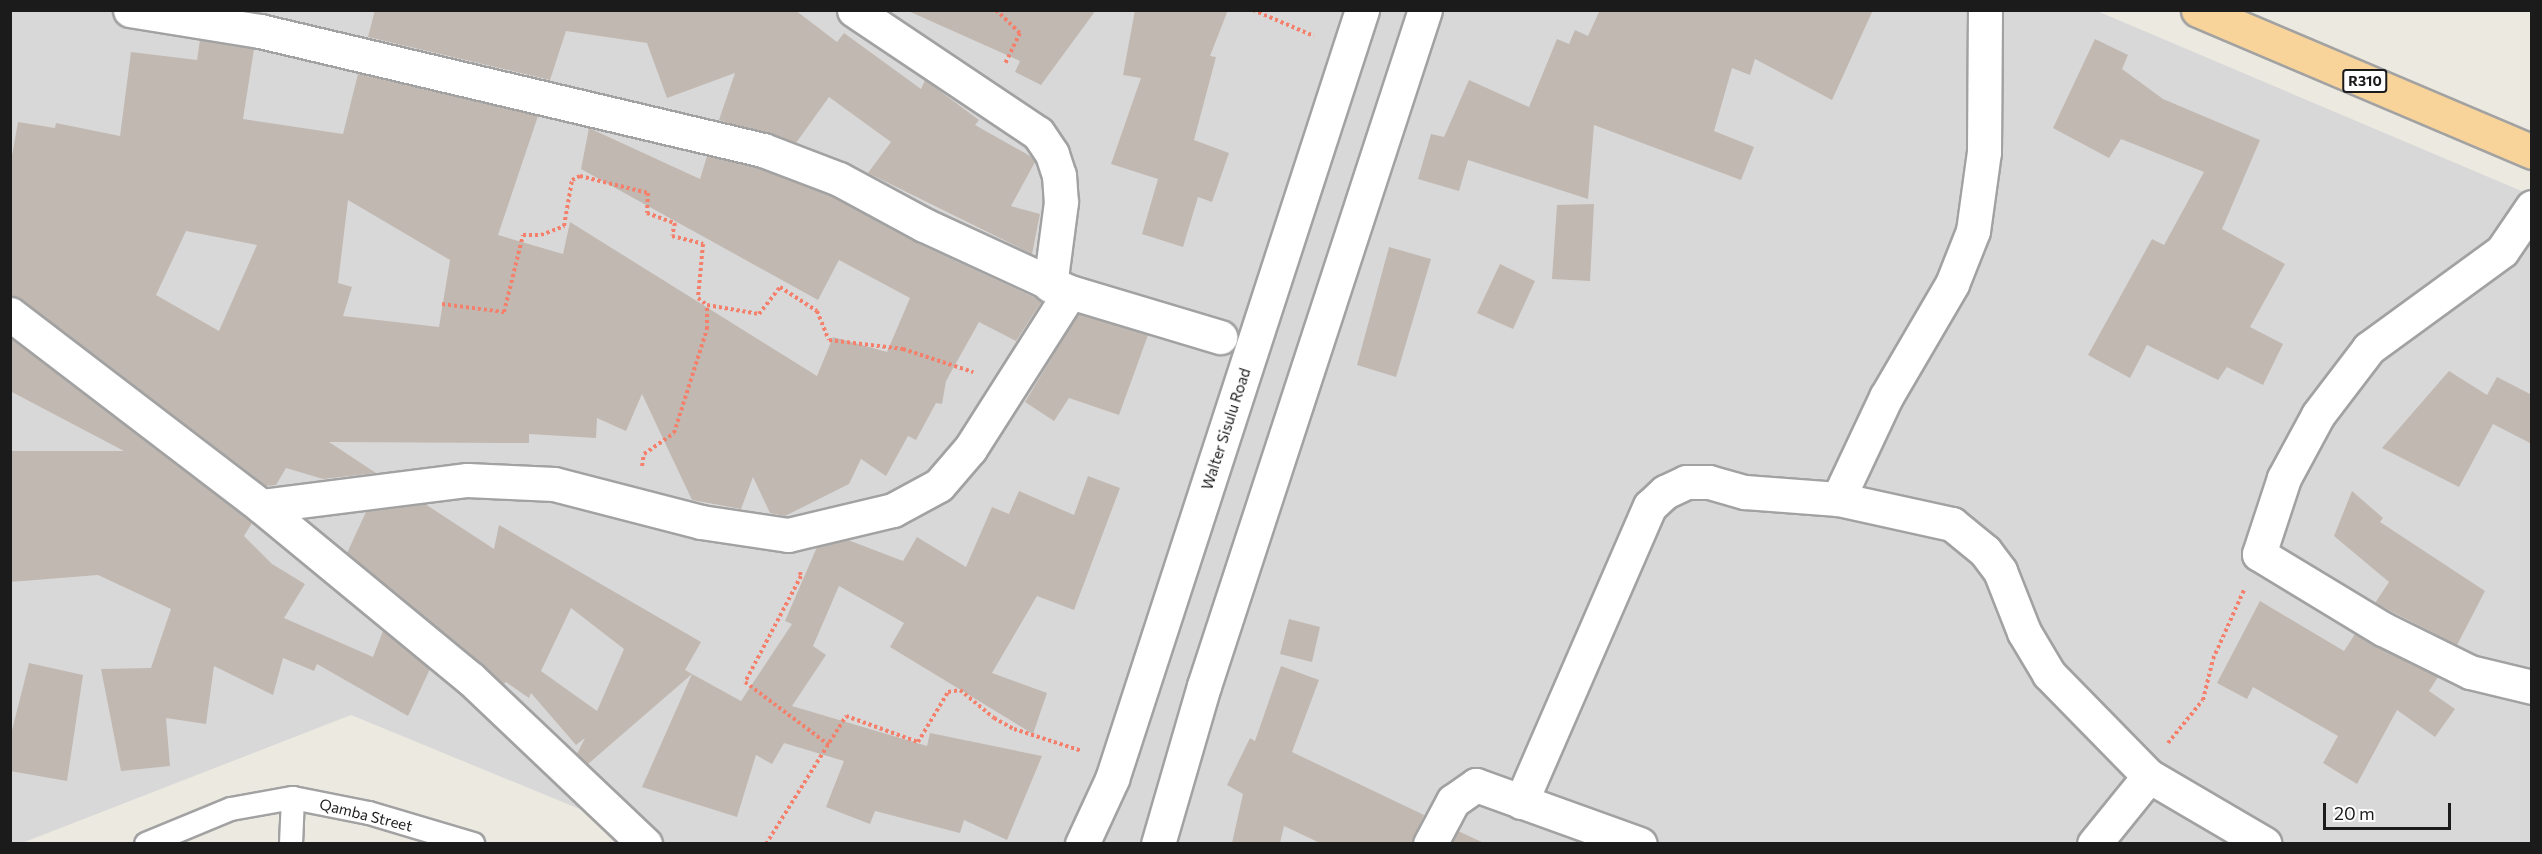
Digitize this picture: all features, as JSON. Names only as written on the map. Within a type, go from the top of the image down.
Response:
[{"type":"main road","name":"R310","points":[[2198,10],[2532,152]]},
{"type":"street","points":[[130,10],[260,31],[763,150],[839,179],[924,225],[1060,288],[1220,337]]},
{"type":"street","points":[[261,507],[467,480],[554,484],[701,522],[788,535],[893,510],[939,485],[970,449],[1060,288],[1059,175],[1052,154],[1038,133],[996,102],[854,10]]},
{"type":"street","name":"Walter Sisulu Road","points":[[1082,843],[1112,779],[1362,10]]},
{"type":"street","points":[[1158,843],[1204,686],[1425,10]]},
{"type":"street","points":[[1838,499],[1886,397],[1952,284],[1973,231],[1984,152],[1985,10]]},
{"type":"street","points":[[2532,207],[2502,251],[2369,348],[2318,415],[2284,478],[2259,554],[2383,629],[2461,667],[2532,687]]},
{"type":"street","points":[[10,314],[261,507],[471,679],[645,843]]},
{"type":"street","points":[[1521,802],[1650,506],[1665,492],[1686,482],[1709,482],[1745,492],[1838,499],[1952,524],[1985,550],[2000,571],[2024,632],[2049,674],[2149,776],[2265,843]]},
{"type":"street","points":[[2094,843],[2149,776]]},
{"type":"street","points":[[1430,843],[1453,801],[1465,789],[1476,785],[1640,843]]},
{"type":"lane","name":"Qamba Street","points":[[146,843],[231,809],[293,798],[369,813],[472,843]]},
{"type":"lane","points":[[291,843],[293,798]]},
{"type":"path","points":[[996,10],[1020,33],[1004,68],[996,102]]},
{"type":"path","points":[[1253,10],[1317,37]]},
{"type":"path","points":[[442,304],[504,312],[523,235],[541,235],[564,226],[572,180],[580,176],[648,192],[646,213],[675,222],[672,236],[703,244],[698,298],[707,305],[759,314],[780,287],[817,311],[829,340],[903,350],[981,376]]},
{"type":"path","points":[[634,503],[644,454],[674,434],[707,328],[707,305]]},
{"type":"path","points":[[788,535],[801,576],[745,682],[829,746]]},
{"type":"path","points":[[2149,776],[2168,744],[2203,700],[2213,658],[2259,554]]},
{"type":"path","points":[[766,843],[846,716],[918,742],[948,692],[960,690],[994,718],[1014,729],[1086,752]]},
{"type":"shaded area","points":[[10,11],[2097,11],[2531,195],[2531,843],[662,843],[351,715],[22,843],[11,843]]},
{"type":"building","points":[[375,10],[795,10],[837,42],[844,33],[921,89],[925,80],[979,120],[975,125],[1030,156],[1035,162],[1011,206],[1040,214],[1032,254],[868,173],[891,142],[829,97],[796,143],[719,120],[735,73],[667,98],[647,43],[566,31],[550,80],[368,37]]},
{"type":"building","points":[[906,10],[1096,10],[1041,85],[1015,72],[1020,61]]},
{"type":"building","points":[[1135,10],[1228,10],[1210,56],[1216,57],[1194,140],[1229,153],[1212,202],[1198,197],[1183,247],[1142,234],[1158,179],[1111,164],[1141,78],[1123,75]]},
{"type":"building","points":[[1600,10],[1873,10],[1832,100],[1755,59],[1750,75],[1732,68],[1714,131],[1754,147],[1741,180],[1594,125],[1588,199],[1468,160],[1459,191],[1418,179],[1431,134],[1444,137],[1469,80],[1529,107],[1557,39],[1569,44],[1575,30],[1588,36]]},
{"type":"building","points":[[2095,39],[2128,55],[2122,69],[2163,99],[2260,140],[2222,229],[2285,264],[2250,327],[2283,344],[2263,385],[2227,367],[2218,380],[2147,345],[2130,378],[2088,355],[2152,239],[2164,245],[2204,172],[2121,139],[2109,158],[2053,128]]},
{"type":"building","points":[[200,40],[254,49],[243,119],[343,134],[358,74],[538,116],[498,235],[563,254],[570,222],[817,376],[833,337],[887,352],[910,298],[839,260],[818,300],[581,169],[589,128],[700,179],[707,156],[757,168],[831,196],[915,242],[1042,301],[1016,341],[979,322],[946,381],[942,404],[936,403],[916,440],[908,436],[886,476],[861,459],[849,484],[785,516],[770,513],[753,477],[741,509],[692,500],[642,394],[626,431],[597,418],[596,438],[529,434],[529,443],[329,442],[376,473],[323,479],[286,468],[276,485],[266,486],[21,299],[10,296],[10,167],[18,122],[55,128],[56,123],[120,136],[131,52],[197,60]],"holes":[[[348,200],[450,260],[439,327],[343,316],[352,287],[338,283]],[[186,231],[257,245],[219,331],[156,295]]]},
{"type":"building","points":[[1594,204],[1590,281],[1552,279],[1557,205]]},
{"type":"building","points":[[1389,247],[1431,259],[1396,377],[1357,365]]},
{"type":"building","points":[[1500,264],[1535,281],[1513,329],[1477,313]]},
{"type":"building","points":[[1078,314],[1148,335],[1119,415],[1069,398],[1054,421],[1025,402]]},
{"type":"building","points":[[10,338],[252,523],[244,536],[272,564],[305,584],[284,618],[373,657],[383,631],[430,669],[408,716],[317,664],[314,671],[283,658],[273,695],[214,666],[206,724],[166,718],[170,766],[121,771],[101,669],[151,668],[171,609],[98,575],[10,582],[10,451],[124,451],[10,391]]},
{"type":"building","points":[[2449,371],[2487,395],[2497,377],[2532,395],[2532,444],[2493,424],[2459,487],[2382,448]]},
{"type":"building","points":[[1088,476],[1120,488],[1074,610],[1037,596],[992,673],[1047,693],[1033,734],[890,647],[904,623],[839,586],[813,646],[826,655],[792,706],[927,746],[930,733],[1042,756],[1007,840],[964,820],[960,833],[875,811],[870,824],[826,807],[844,761],[784,743],[772,764],[756,755],[737,817],[642,787],[692,674],[741,701],[792,624],[785,621],[817,547],[848,540],[903,561],[917,537],[966,567],[992,507],[1009,514],[1019,491],[1074,515]]},
{"type":"building","points":[[2352,491],[2383,518],[2380,522],[2485,591],[2457,645],[2375,603],[2389,582],[2334,536]]},
{"type":"building","points":[[425,504],[494,549],[499,525],[701,642],[685,670],[692,674],[588,764],[577,754],[585,738],[576,745],[531,693],[529,698],[506,682],[504,684],[347,553],[366,512]],"holes":[[[571,608],[624,649],[597,711],[541,671]]]},
{"type":"building","points":[[2260,601],[2344,651],[2355,634],[2438,677],[2429,691],[2455,709],[2435,737],[2397,710],[2357,784],[2323,763],[2338,736],[2253,687],[2247,699],[2217,683]]},
{"type":"building","points":[[1289,619],[1320,627],[1312,662],[1280,654]]},
{"type":"building","points":[[29,663],[83,675],[67,781],[10,771],[10,738]]},
{"type":"building","points":[[1281,666],[1319,680],[1292,752],[1424,815],[1411,843],[1320,843],[1284,826],[1280,843],[1232,843],[1243,794],[1227,785],[1250,738],[1255,741]]},
{"type":"building","points":[[1458,831],[1484,843],[1452,843]]}]
